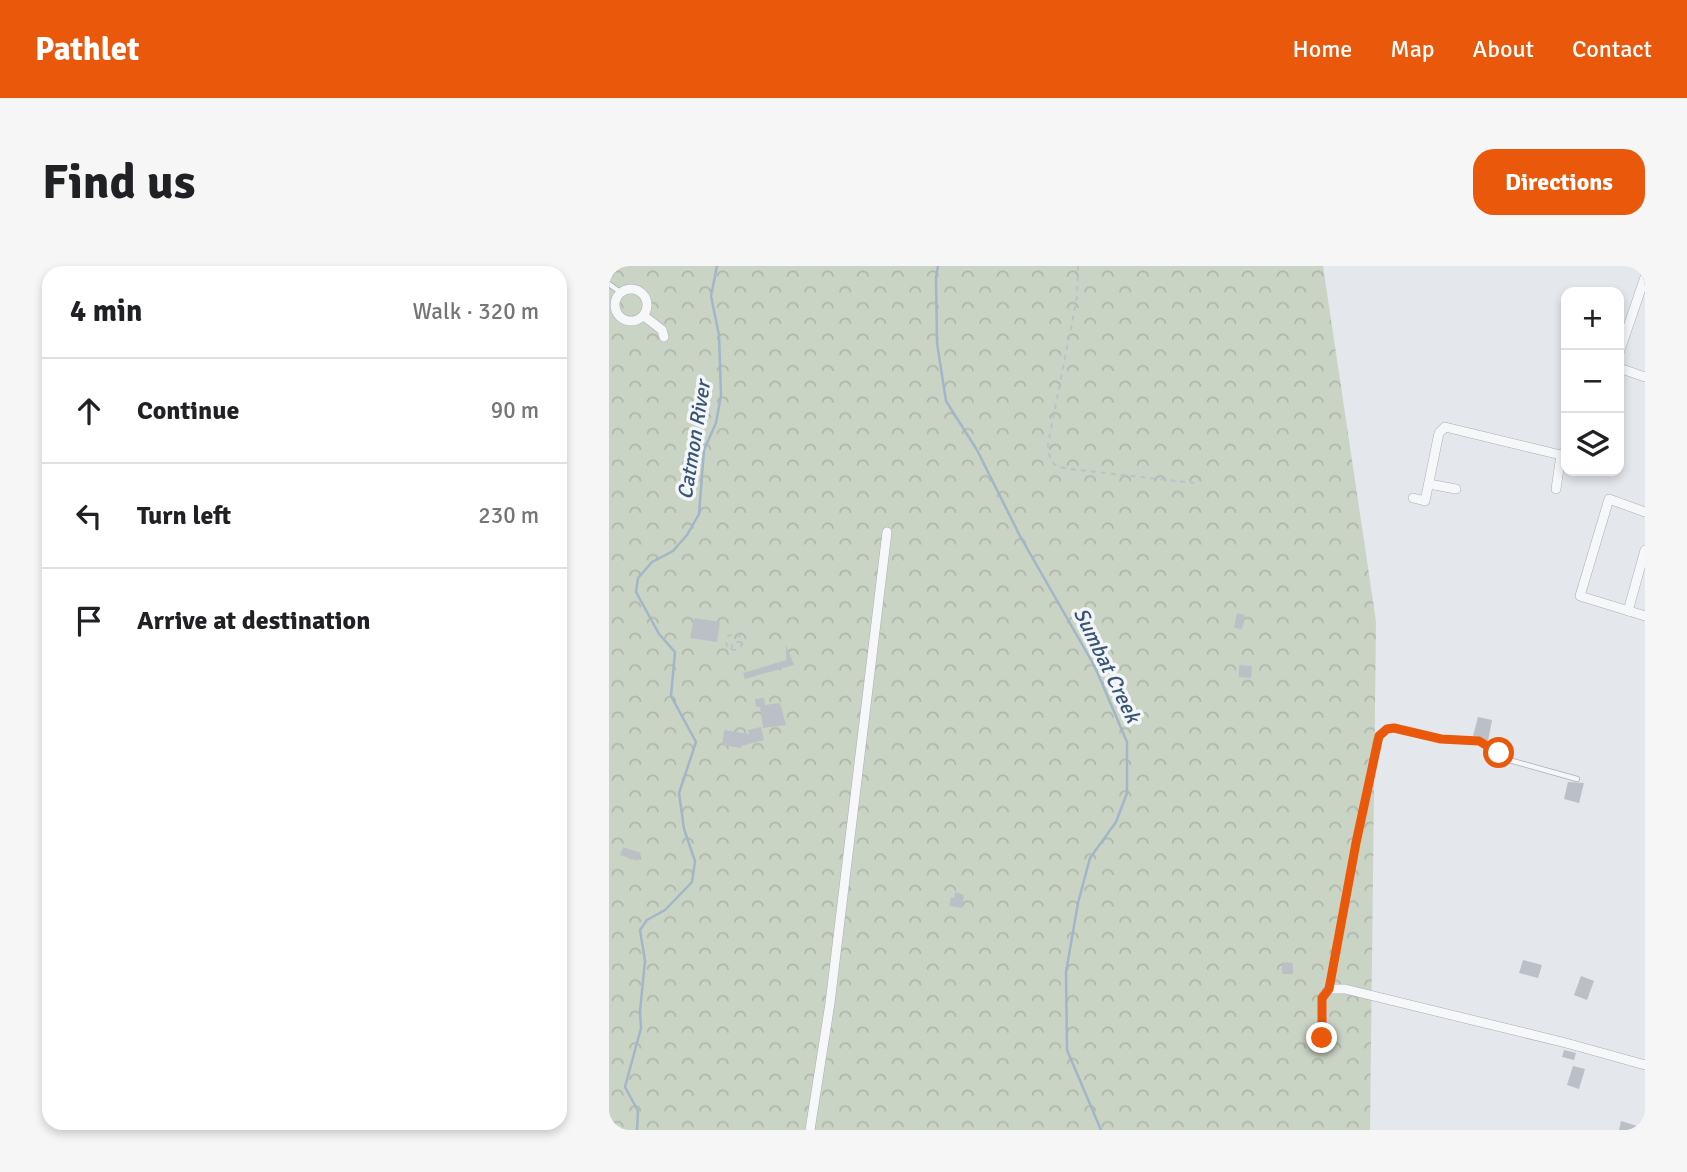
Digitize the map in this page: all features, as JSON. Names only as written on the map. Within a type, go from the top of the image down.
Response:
[{"type":"street","points":[[1620,350],[1645,277]]},
{"type":"street","points":[[635,290],[644,295],[648,304],[644,316],[632,321],[620,318],[616,314],[614,303],[620,292],[635,290]]},
{"type":"street","points":[[644,316],[662,330],[664,337]]},
{"type":"street","points":[[1624,370],[1645,377]]},
{"type":"street","points":[[1413,498],[1425,501],[1439,433],[1445,427],[1561,452]]},
{"type":"street","points":[[1556,489],[1561,466]]},
{"type":"street","points":[[1429,484],[1455,489]]},
{"type":"street","points":[[1645,512],[1609,499],[1580,596],[1585,600],[1645,616]]},
{"type":"street","points":[[810,1130],[832,990],[887,532]]},
{"type":"street","points":[[1628,611],[1645,550]]},
{"type":"street","points":[[1322,1038],[1322,998],[1329,989],[1345,989],[1645,1065]]},
{"type":"lane","points":[[609,284],[620,292]]},
{"type":"lane","points":[[1329,989],[1376,741],[1382,732],[1394,728],[1441,739],[1479,741],[1509,760],[1577,779]]},
{"type":"path","points":[[1078,266],[1077,297],[1048,444],[1050,460],[1057,467],[1194,483]]},
{"type":"path","points":[[731,650],[726,643],[730,635],[738,635],[742,642]]},
{"type":"path","points":[[731,650],[734,642],[742,642]]},
{"type":"path","points":[[731,650],[738,649],[742,642]]},
{"type":"green space","points":[[609,266],[1323,266],[1376,621],[1370,1130],[609,1130]]},
{"type":"building","points":[[1237,613],[1245,615],[1242,629],[1234,628]]},
{"type":"building","points":[[694,618],[720,622],[717,642],[690,638]]},
{"type":"building","points":[[786,645],[794,665],[745,679],[743,673],[786,660]]},
{"type":"building","points":[[1239,665],[1252,666],[1251,678],[1239,677]]},
{"type":"building","points":[[764,698],[765,705],[779,703],[786,725],[763,728],[760,707],[756,707],[755,699]]},
{"type":"building","points":[[1478,717],[1492,720],[1488,741],[1473,736]]},
{"type":"building","points":[[761,727],[764,740],[741,748],[722,745],[724,730],[749,734],[748,730]]},
{"type":"building","points":[[1568,782],[1584,783],[1579,803],[1564,799]]},
{"type":"building","points":[[623,847],[641,853],[638,861],[620,855]]},
{"type":"building","points":[[955,892],[964,895],[962,908],[949,906]]},
{"type":"building","points":[[1523,960],[1542,965],[1538,978],[1519,973]]},
{"type":"building","points":[[1282,962],[1293,963],[1293,974],[1282,974]]},
{"type":"building","points":[[1581,976],[1594,981],[1587,1000],[1574,995]]},
{"type":"building","points":[[1564,1050],[1576,1053],[1574,1060],[1562,1057]]},
{"type":"building","points":[[1573,1066],[1585,1069],[1579,1089],[1567,1085]]},
{"type":"building","points":[[1621,1121],[1644,1128],[1644,1130],[1619,1130]]},
{"type":"waterway","name":"Catmon River","points":[[637,1130],[638,1111],[625,1087],[641,1028],[645,961],[640,930],[647,920],[665,910],[692,882],[695,861],[684,829],[679,793],[696,742],[671,696],[675,652],[659,634],[636,592],[638,578],[652,562],[673,551],[687,535],[699,514],[704,450],[716,423],[721,395],[719,335],[711,296],[717,266]]},
{"type":"waterway","name":"Sumbat Creek","points":[[938,266],[937,343],[946,401],[977,450],[1020,536],[1095,667],[1127,742],[1127,793],[1116,822],[1090,858],[1078,903],[1066,972],[1067,1050],[1101,1130]]},
{"type":"route","points":[[1322,1038],[1322,998],[1329,989],[1379,736],[1387,729],[1394,728],[1454,741],[1479,741],[1499,753]]}]
